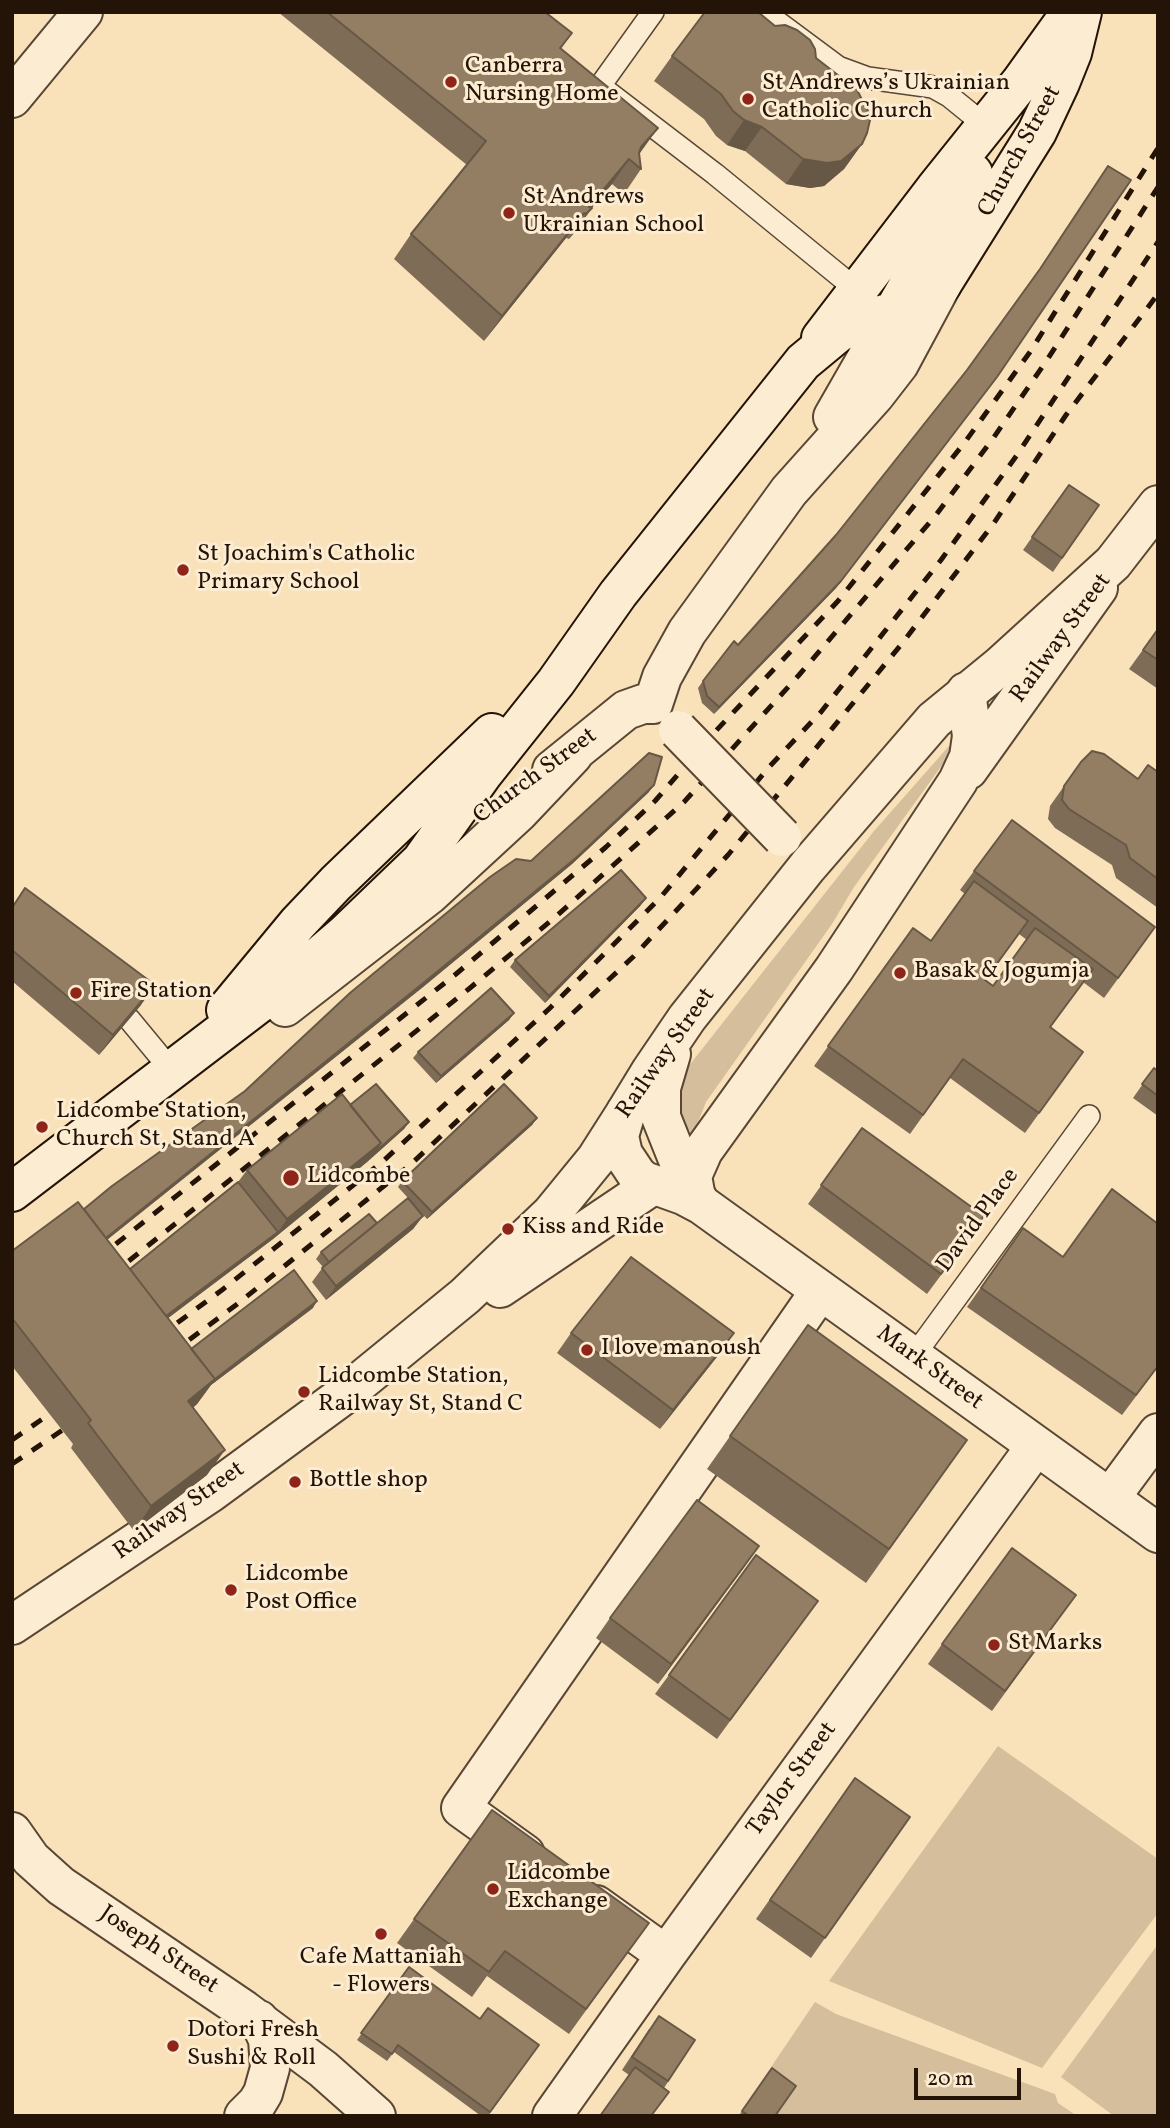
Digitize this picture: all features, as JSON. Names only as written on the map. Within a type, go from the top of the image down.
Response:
[{"type":"street","points":[[12,99],[83,12]]},
{"type":"street","name":"Church Street","points":[[666,717],[662,677],[687,632],[789,491],[875,395],[899,364],[942,284],[1037,132],[1072,53],[1082,12]]},
{"type":"street","points":[[803,362],[1062,26]]},
{"type":"street","points":[[789,491],[1062,26]]},
{"type":"street","name":"Church Street","points":[[442,831],[482,775],[556,682],[618,594],[803,362],[838,332],[864,320],[892,314],[922,301],[942,284]]},
{"type":"street","name":"Railway Street","points":[[940,808],[1158,505]]},
{"type":"street","name":"Railway Street","points":[[12,1625],[211,1493],[345,1394],[465,1296],[551,1214],[596,1159],[650,1071],[687,1018],[808,866],[934,720],[1000,666],[1102,575],[1135,538]]},
{"type":"street","points":[[172,1071],[298,923],[494,730],[618,594]]},
{"type":"street","name":"Railway Street","points":[[345,1394],[687,1182],[834,969],[958,781],[969,757],[972,736],[966,692]]},
{"type":"street","name":"Church Street","points":[[442,831],[460,829],[483,818],[573,755],[626,710],[643,704],[666,717]]},
{"type":"street","points":[[666,717],[808,866]]},
{"type":"street","points":[[172,1071],[234,1041],[269,1019],[429,895],[519,812],[573,755]]},
{"type":"street","points":[[215,1023],[295,945],[407,844],[417,837],[442,831]]},
{"type":"street","points":[[12,1192],[322,954],[421,861],[442,831]]},
{"type":"street","points":[[687,1018],[666,1069],[660,1107],[663,1126],[687,1182]]},
{"type":"street","name":"Mark Street","points":[[626,1112],[619,1136],[623,1154],[637,1175],[687,1182],[820,1291],[1158,1533]]},
{"type":"street","points":[[666,1955],[461,1808],[820,1291]]},
{"type":"street","points":[[1110,1498],[1158,1433]]},
{"type":"street","name":"Taylor Street","points":[[552,2116],[1036,1446]]},
{"type":"street","name":"Joseph Street","points":[[12,1832],[31,1859],[61,1886],[258,2020],[323,2069],[376,2116]]},
{"type":"street","points":[[244,2116],[263,2093],[270,2068],[268,2039],[258,2020]]},
{"type":"lane","points":[[653,12],[600,86],[715,174],[857,290]]},
{"type":"lane","points":[[764,12],[838,67],[868,78],[933,88],[949,96],[986,126]]},
{"type":"lane","points":[[129,1019],[172,1071]]},
{"type":"lane","name":"David Place","points":[[913,1357],[1089,1116]]},
{"type":"shaded area","points":[[949,746],[953,750],[854,887],[832,924],[706,1102],[691,1133],[676,1107],[680,1077],[874,831]]},
{"type":"shaded area","points":[[998,1746],[1158,1859],[1158,1913],[1042,2068],[829,1981]]},
{"type":"shaded area","points":[[1158,1944],[1158,2116],[1114,2116],[1061,2077]]},
{"type":"shaded area","points":[[815,2002],[836,2014],[1055,2094],[1058,2103],[1077,2116],[738,2116]]},
{"type":"building","points":[[327,12],[545,12],[572,33],[560,48],[658,128],[641,147],[641,169],[629,159],[502,316],[411,234],[486,141]]},
{"type":"building","name":"St Andrews’s Ukrainian Catholic Church","points":[[705,12],[758,12],[775,26],[785,25],[810,40],[816,58],[857,90],[868,111],[870,120],[862,144],[841,161],[827,163],[803,159],[762,127],[744,120],[733,111],[721,94],[672,56]]},
{"type":"building","points":[[1108,166],[1131,180],[997,377],[841,581],[719,707],[707,696],[703,681],[734,641],[738,645],[836,535],[967,370],[1040,269]]},
{"type":"building","points":[[1069,485],[1099,505],[1062,558],[1032,537]]},
{"type":"building","points":[[1158,629],[1158,660],[1143,650]]},
{"type":"building","points":[[1092,751],[1104,754],[1138,779],[1148,765],[1158,772],[1158,879],[1130,858],[1126,845],[1069,809],[1062,800],[1064,786]]},
{"type":"building","points":[[649,753],[662,757],[654,785],[577,857],[106,1238],[84,1209],[245,1091],[350,993],[490,877],[516,859],[531,861]]},
{"type":"building","points":[[1012,820],[1155,927],[1118,978],[974,871]]},
{"type":"building","points":[[621,870],[646,898],[549,996],[515,960]]},
{"type":"building","points":[[974,881],[1028,921],[985,980],[993,986],[1035,928],[1093,969],[1050,1027],[1083,1052],[1039,1113],[963,1059],[923,1115],[828,1046],[913,928],[931,941]]},
{"type":"building","points":[[25,888],[155,985],[113,1035],[12,950],[12,908]]},
{"type":"building","points":[[491,988],[514,1013],[441,1076],[418,1052]]},
{"type":"building","points":[[1154,1068],[1158,1071],[1158,1096],[1142,1084]]},
{"type":"building","points":[[376,1084],[409,1122],[372,1155],[381,1143],[350,1105]]},
{"type":"building","points":[[504,1084],[537,1118],[432,1212],[402,1181]]},
{"type":"building","points":[[342,1094],[381,1143],[287,1219],[247,1170]]},
{"type":"building","points":[[862,1128],[984,1216],[941,1274],[821,1185]]},
{"type":"building","points":[[238,1182],[278,1232],[166,1316],[130,1269]]},
{"type":"building","points":[[1112,1189],[1158,1224],[1158,1366],[1136,1395],[981,1288],[1023,1228],[1063,1257]]},
{"type":"building","points":[[408,1198],[423,1216],[336,1286],[322,1268]]},
{"type":"building","points":[[78,1202],[215,1379],[188,1401],[225,1450],[151,1506],[88,1423],[91,1420],[12,1318],[12,1251]]},
{"type":"building","points":[[369,1214],[377,1223],[329,1262],[321,1252]]},
{"type":"building","points":[[631,1257],[734,1333],[673,1410],[571,1333]]},
{"type":"building","points":[[294,1270],[317,1301],[215,1379],[191,1349]]},
{"type":"building","points":[[808,1325],[967,1440],[889,1549],[730,1436]]},
{"type":"building","points":[[697,1500],[759,1546],[671,1664],[610,1618]]},
{"type":"building","points":[[1012,1548],[1076,1595],[1005,1691],[942,1644]]},
{"type":"building","points":[[756,1555],[818,1601],[730,1720],[669,1675]]},
{"type":"building","points":[[855,1778],[910,1817],[825,1938],[770,1900]]},
{"type":"building","name":"Lidcombe Exchange","points":[[492,1810],[649,1923],[586,2009],[505,1951],[489,1972],[414,1919]]},
{"type":"building","points":[[409,1967],[480,2019],[488,2008],[539,2045],[490,2112],[398,2045],[392,2054],[361,2033]]},
{"type":"building","points":[[659,2016],[695,2040],[668,2081],[632,2057]]},
{"type":"building","points":[[635,2067],[669,2092],[651,2116],[600,2116]]},
{"type":"building","points":[[772,2068],[796,2086],[775,2116],[749,2116],[742,2111]]},
{"type":"railway","points":[[97,1259],[456,974],[606,847],[655,801],[712,735],[838,601],[965,442],[1030,352],[1158,148]]},
{"type":"railway","points":[[110,1276],[470,988],[553,919],[684,802],[799,675],[936,515],[1047,360],[1158,187]]},
{"type":"railway","points":[[158,1337],[222,1290],[381,1163],[550,1008],[660,898],[769,767],[821,712],[941,560],[1017,455],[1158,242]]},
{"type":"railway","points":[[170,1354],[236,1305],[410,1165],[633,957],[728,855],[900,646],[994,523],[1066,415],[1158,294]]},
{"type":"railway","points":[[12,1440],[67,1402]]},
{"type":"railway","points":[[12,1464],[79,1419]]},
{"type":"place","name":"Canberra Nursing Home","points":[[451,82]]},
{"type":"place","name":"St Andrews’s Ukrainian Catholic Church","points":[[748,99]]},
{"type":"place","name":"St Andrews Ukrainian School","points":[[509,213]]},
{"type":"place","name":"St Joachim's Catholic Primary School","points":[[183,570]]},
{"type":"place","name":"Basak & Jogumja","points":[[900,973]]},
{"type":"place","name":"Fire Station","points":[[76,993]]},
{"type":"place","name":"Lidcombe Station, Church St, Stand A","points":[[42,1127]]},
{"type":"place","name":"Lidcombe","points":[[291,1178]]},
{"type":"place","name":"Kiss and Ride","points":[[508,1229]]},
{"type":"place","name":"I love manoush","points":[[587,1350]]},
{"type":"place","name":"Lidcombe Station, Railway St, Stand C","points":[[304,1392]]},
{"type":"place","name":"Bottle shop","points":[[295,1482]]},
{"type":"place","name":"Lidcombe Post Office","points":[[231,1590]]},
{"type":"place","name":"St Marks","points":[[994,1645]]},
{"type":"place","name":"Lidcombe Exchange","points":[[493,1889]]},
{"type":"place","name":"Cafe Mattaniah - Flowers","points":[[381,1934]]},
{"type":"place","name":"Dotori Fresh Sushi & Roll","points":[[173,2046]]}]
